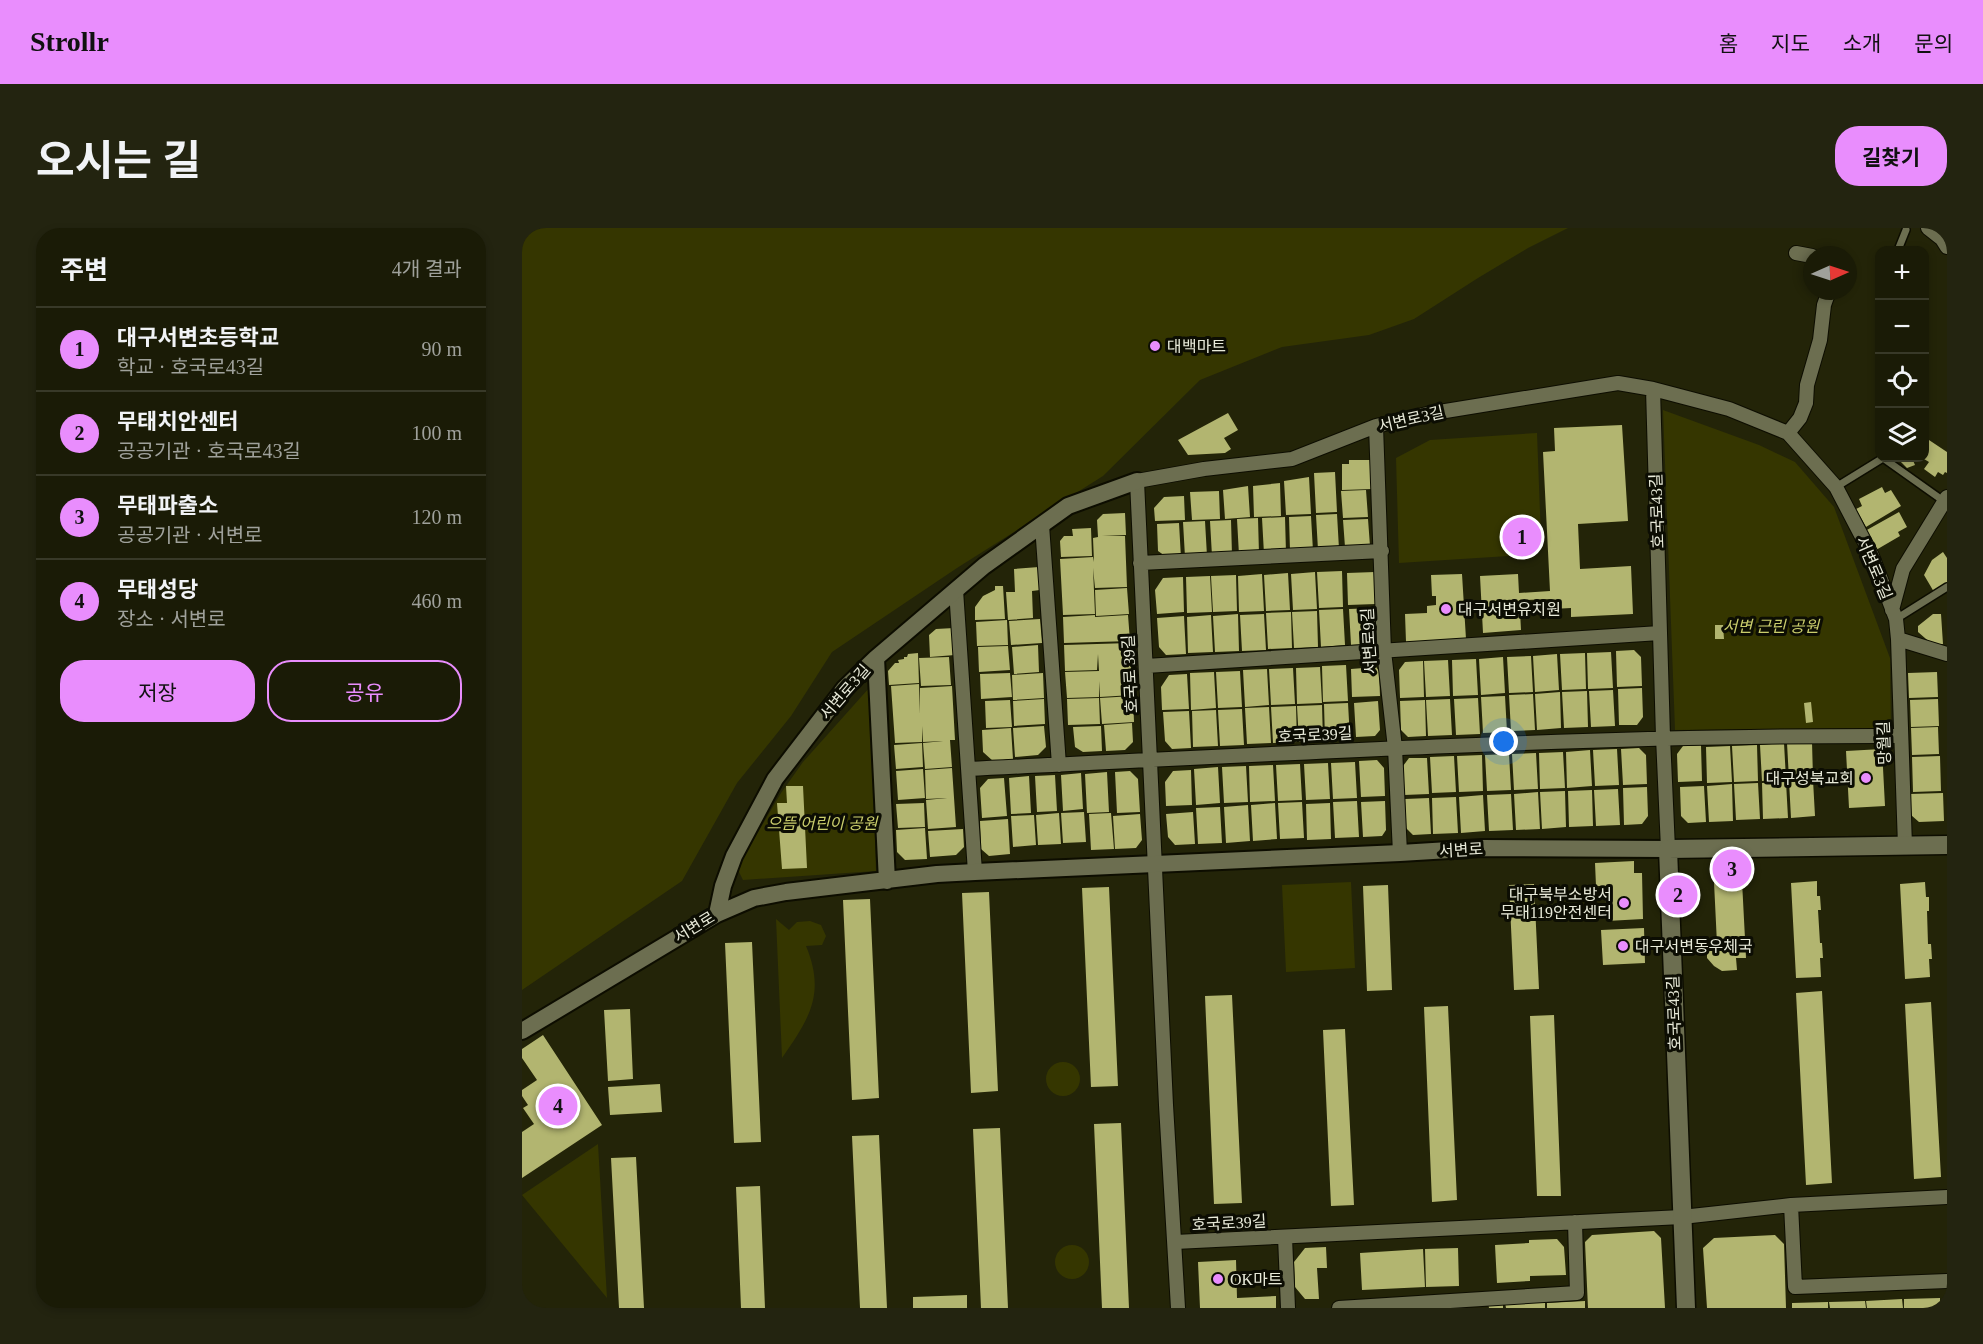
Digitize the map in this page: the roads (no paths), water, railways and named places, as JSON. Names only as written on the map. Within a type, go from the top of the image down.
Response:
[{"type":"main road","name":"서변로","points":[[1668,849],[1947,845]]},
{"type":"main road","name":"호국로43길","points":[[1668,849],[1686,1308]]},
{"type":"street","points":[[1928,228],[1942,238],[1947,247]]},
{"type":"street","points":[[1796,253],[1803,254]]},
{"type":"street","points":[[1788,433],[1800,418],[1806,403],[1807,385],[1820,340],[1826,300]]},
{"type":"street","name":"서변로3길","points":[[717,914],[723,885],[734,856],[775,779],[844,689],[876,658],[984,566],[1068,506],[1137,481],[1204,469],[1292,459],[1376,426],[1427,414],[1618,383],[1653,389],[1729,409],[1788,433],[1836,487],[1872,556],[1894,615],[1898,639]]},
{"type":"street","name":"호국로43길","points":[[1653,389],[1668,849]]},
{"type":"street","name":"서변로9길","points":[[1376,426],[1384,651],[1395,748],[1400,854]]},
{"type":"street","name":"호국로 39길","points":[[1137,481],[1156,865]]},
{"type":"street","points":[[1894,615],[1903,568],[1946,500]]},
{"type":"street","points":[[1042,525],[1059,765]]},
{"type":"street","points":[[1140,563],[1382,551]]},
{"type":"street","points":[[957,590],[975,872]]},
{"type":"street","points":[[1146,666],[1660,633]]},
{"type":"street","points":[[1898,639],[1947,654]]},
{"type":"street","name":"망월길","points":[[1898,639],[1905,846]]},
{"type":"street","points":[[876,658],[887,881]]},
{"type":"street","points":[[1663,737],[1900,736]]},
{"type":"street","name":"호국로39길","points":[[968,769],[1663,737]]},
{"type":"street","name":"서변로","points":[[522,1031],[717,914],[754,898],[786,892],[937,874],[975,872],[1400,854],[1482,848],[1668,849]]},
{"type":"street","name":"호국로39길","points":[[1156,865],[1178,1308]]},
{"type":"street","points":[[1288,1308],[1285,1237],[1682,1217],[1791,1205],[1947,1197]]},
{"type":"street","points":[[1791,1205],[1795,1287],[1947,1281]]},
{"type":"street","points":[[1339,1308],[1577,1293],[1575,1222]]},
{"type":"street","name":"호국로39길","points":[[1175,1242],[1285,1237]]},
{"type":"lane","points":[[1900,246],[1907,229]]},
{"type":"lane","points":[[1836,487],[1877,462]]},
{"type":"lane","points":[[1889,462],[1946,500]]},
{"type":"lane","points":[[1894,615],[1947,587]]},
{"type":"place","name":"대백마트","points":[[1155,346]]},
{"type":"place","name":"대구서변초등학교","points":[[1522,537]]},
{"type":"place","name":"대구서변유치원","points":[[1446,609]]},
{"type":"place","name":"대구성북교회","points":[[1866,778]]},
{"type":"place","name":"무태파출소","points":[[1732,869]]},
{"type":"place","name":"무태치안센터","points":[[1678,895]]},
{"type":"place","name":"대구북부소방서 무태119안전센터","points":[[1624,903]]},
{"type":"place","name":"대구서변동우체국","points":[[1623,946]]},
{"type":"place","name":"무태성당","points":[[558,1106]]},
{"type":"place","name":"OK마트","points":[[1218,1279]]},
{"type":"park label","name":"서변 근린 공원","points":[[1771,626]]},
{"type":"park label","name":"으뜸 어린이 공원","points":[[822,823]]}]
